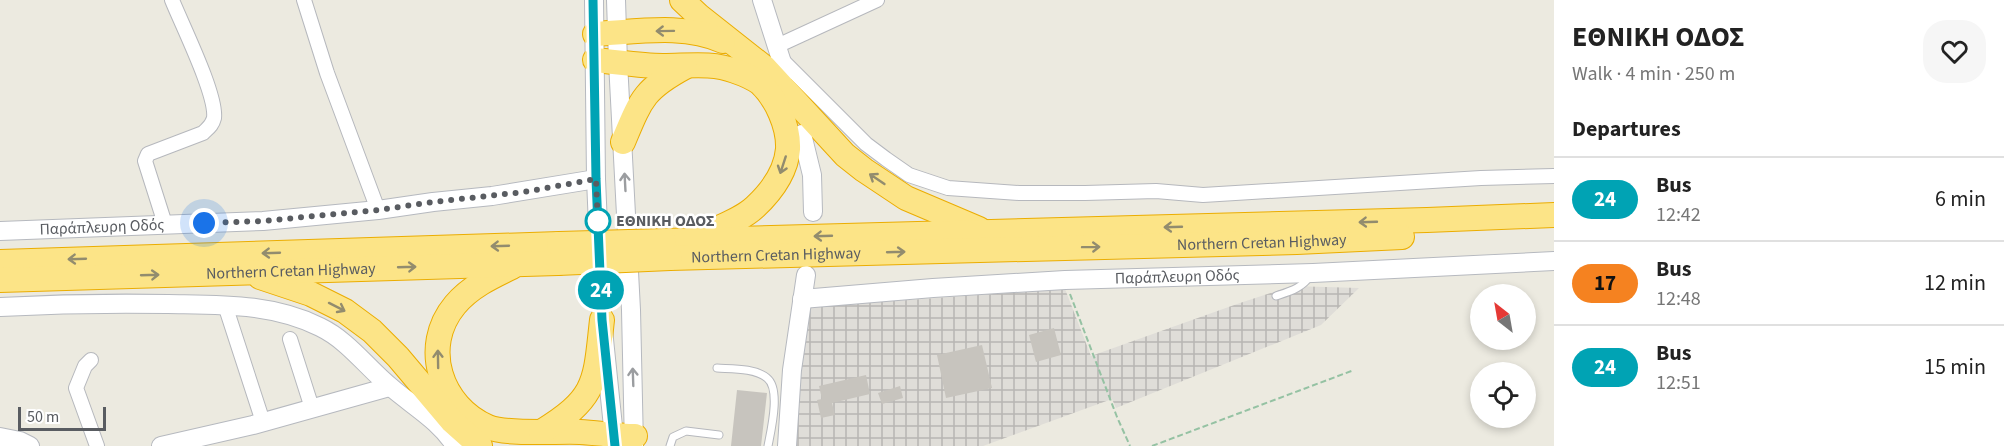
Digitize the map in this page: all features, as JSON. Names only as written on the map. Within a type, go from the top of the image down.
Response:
[{"type":"highway","points":[[682,0],[765,68],[845,155],[864,170],[906,198],[986,232]]},
{"type":"highway","points":[[606,33],[673,30],[716,38],[741,49]]},
{"type":"highway","points":[[606,61],[663,66],[711,64],[733,70],[760,84],[779,110],[786,129],[788,149],[777,181],[753,209],[694,240]]},
{"type":"highway","points":[[623,142],[636,111],[650,90],[666,77],[690,64]]},
{"type":"highway","name":"Northern Cretan Highway","points":[[668,250],[694,240],[1554,215]]},
{"type":"highway","name":"Northern Cretan Highway","points":[[0,262],[1297,242],[1554,230]]},
{"type":"highway","name":"Northern Cretan Highway","points":[[0,279],[516,264],[559,253]]},
{"type":"highway","points":[[516,264],[473,288],[454,306],[444,324],[438,342],[438,368],[449,393],[469,417],[490,428],[581,432],[627,443]]},
{"type":"highway","points":[[244,272],[311,294],[345,311],[372,331],[392,350],[452,421],[480,446]]},
{"type":"highway","points":[[541,432],[571,411],[591,388],[596,374],[602,320]]},
{"type":"street","points":[[165,224],[145,161],[148,154],[203,133],[210,127],[213,118],[209,89],[172,0]]},
{"type":"street","points":[[304,0],[327,73],[378,210]]},
{"type":"street","points":[[594,0],[606,33]]},
{"type":"street","points":[[616,0],[606,33],[606,61],[596,179],[602,320],[627,443]]},
{"type":"street","points":[[762,0],[781,59],[867,144],[909,175],[948,188],[1030,193],[1156,190],[1203,195],[1481,178],[1554,176]]},
{"type":"street","points":[[781,59],[877,0]]},
{"type":"street","points":[[606,61],[623,142],[627,443]]},
{"type":"street","points":[[802,134],[812,176],[813,212]]},
{"type":"street","name":"Παράπλευρη Οδός","points":[[0,231],[263,221],[378,210],[513,193],[596,179]]},
{"type":"street","name":"Παράπλευρη Οδός","points":[[802,299],[1065,280],[1313,273],[1554,261]]},
{"type":"street","points":[[786,446],[792,370],[806,275]]},
{"type":"street","points":[[0,307],[130,303],[225,305],[255,307],[283,313],[320,327],[361,357],[389,387],[445,431],[455,446]]},
{"type":"street","points":[[225,305],[263,422]]},
{"type":"street","points":[[290,339],[312,408]]},
{"type":"street","points":[[91,360],[85,366],[76,388],[97,446]]},
{"type":"street","points":[[161,446],[263,422],[389,387]]},
{"type":"street","points":[[0,437],[20,441],[30,446]]},
{"type":"lane","points":[[1276,296],[1296,290],[1306,283],[1313,273]]},
{"type":"lane","points":[[717,368],[753,372],[767,378],[771,383],[774,388],[774,404],[768,446]]},
{"type":"lane","points":[[670,446],[674,437],[686,431],[719,435]]},
{"type":"path","points":[[1065,280],[1130,446]]},
{"type":"path","points":[[1152,446],[1354,370]]},
{"type":"shaded area","points":[[1292,286],[1359,288],[1321,325],[1116,408],[1112,399],[983,446],[792,446],[809,307],[1065,289],[1091,356]]},
{"type":"building","points":[[1054,328],[1061,355],[1036,362],[1029,335]]},
{"type":"building","points":[[982,345],[992,388],[946,398],[937,355]]},
{"type":"building","points":[[866,375],[870,394],[832,403],[835,415],[821,418],[817,400],[822,399],[819,386]]},
{"type":"building","points":[[900,386],[903,398],[882,404],[878,393]]},
{"type":"building","points":[[737,390],[767,393],[761,446],[731,446]]},
{"type":"bus line","name":"24","points":[[593,0],[596,179],[602,320],[615,446]]},
{"type":"place","name":"ΕΘΝΙΚΗ ΟΔΟΣ","points":[[598,221]]},
{"type":"route","points":[[204,223],[263,221],[378,210],[524,192],[596,179],[598,226],[598,221]]}]
